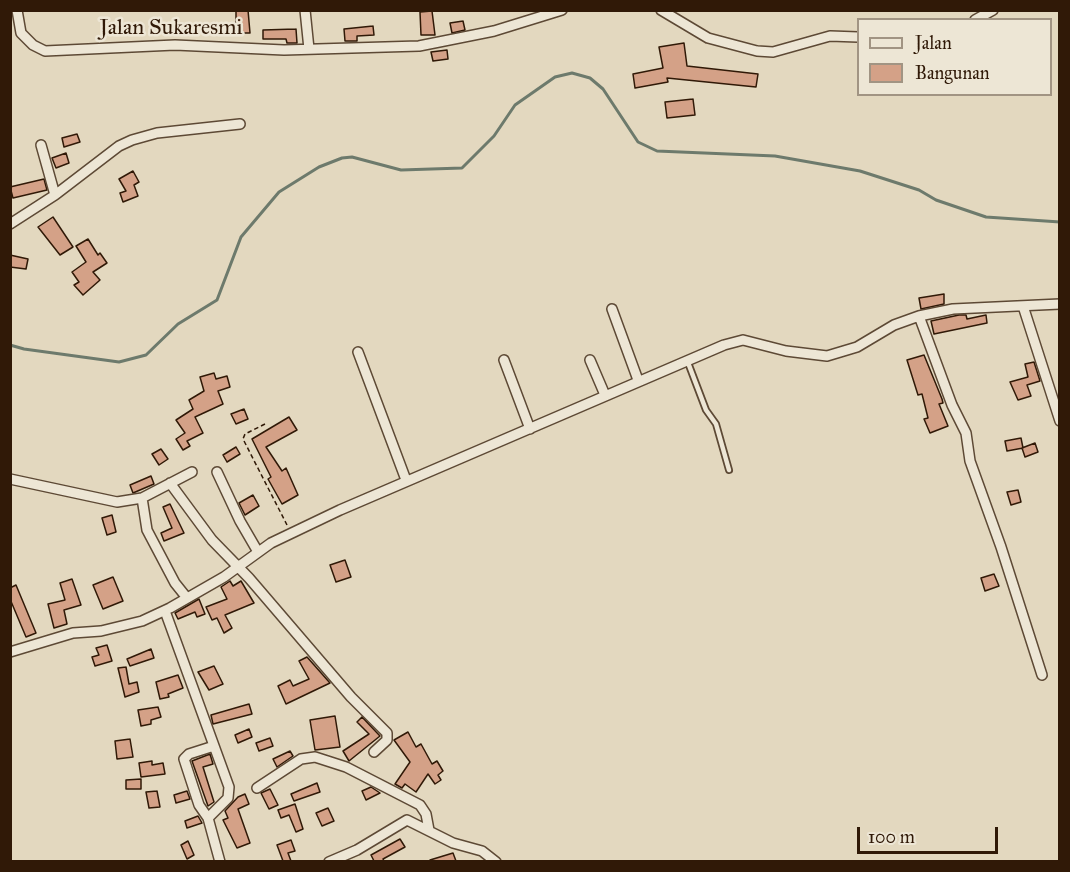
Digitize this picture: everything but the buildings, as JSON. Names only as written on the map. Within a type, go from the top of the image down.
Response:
[{"type":"street","name":"Jalan Sukaresmi","points":[[17,10],[21,33],[33,45],[45,51],[175,45],[309,50],[419,46],[494,31],[562,10]]},
{"type":"street","points":[[305,10],[309,50]]},
{"type":"street","points":[[661,10],[708,38],[757,51],[773,52],[830,36],[857,37]]},
{"type":"street","points":[[979,18],[993,10]]},
{"type":"street","points":[[10,224],[55,195],[119,146],[132,140],[157,133],[240,124]]},
{"type":"street","points":[[41,145],[55,195]]},
{"type":"street","points":[[10,652],[73,633],[130,625],[165,611],[258,552],[291,534],[406,480],[530,429],[638,380],[743,340],[796,352],[827,356],[857,347],[894,325],[919,315],[953,309],[1059,304]]},
{"type":"street","points":[[1023,306],[1059,421]]},
{"type":"street","points":[[612,309],[638,380]]},
{"type":"street","points":[[919,315],[952,405],[966,433],[970,461],[1001,547],[1042,675]]},
{"type":"street","points":[[358,352],[406,480]]},
{"type":"street","points":[[504,360],[530,429]]},
{"type":"street","points":[[590,360],[605,395]]},
{"type":"street","points":[[10,479],[117,502],[142,498],[192,472]]},
{"type":"street","points":[[217,472],[240,521],[258,552]]},
{"type":"street","points":[[170,483],[205,532],[351,697],[387,733],[387,740],[374,753]]},
{"type":"street","points":[[142,498],[147,530],[175,583],[187,598]]},
{"type":"street","points":[[165,611],[230,794],[208,818]]},
{"type":"street","points":[[214,746],[189,754],[184,759],[199,805],[208,818],[220,861]]},
{"type":"street","points":[[257,788],[301,759],[315,758],[346,767],[420,805],[426,814],[429,830]]},
{"type":"street","points":[[329,861],[357,850],[407,820],[453,843],[482,851],[496,861]]},
{"type":"lane","points":[[687,360],[706,410],[716,424],[729,470]]},
{"type":"path","points":[[265,424],[245,434],[243,439],[291,534]]},
{"type":"waterway","points":[[10,345],[119,362],[146,355],[178,324],[217,300],[241,237],[279,192],[319,167],[342,158],[352,157],[401,170],[462,168],[494,136],[515,105],[555,77],[572,73],[590,78],[603,89],[638,142],[657,151],[775,156],[860,171],[919,190],[936,200],[986,217],[1060,222]]}]
